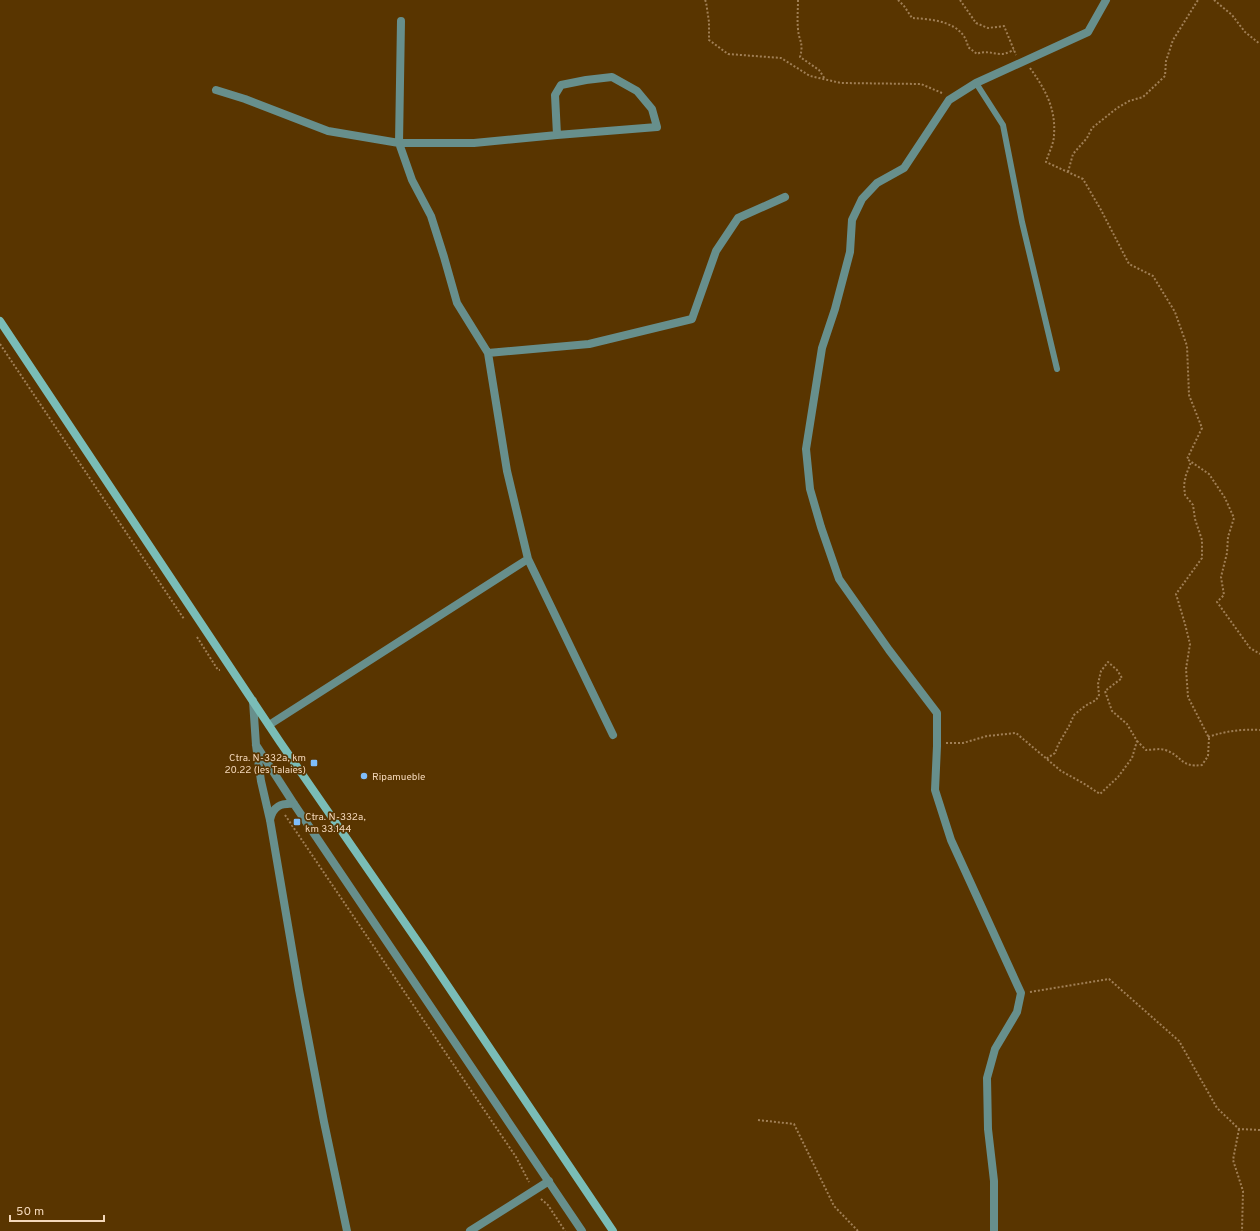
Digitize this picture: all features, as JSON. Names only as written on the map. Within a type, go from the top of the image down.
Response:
[{"type":"main road","points":[[0,321],[269,725],[431,961],[613,1231]]},
{"type":"street","points":[[994,1231],[994,1181],[988,1129],[987,1078],[995,1049],[1017,1012],[1021,993],[951,840],[935,790],[937,713],[889,650],[840,579],[821,527],[810,489],[806,449],[822,348],[835,309],[850,252],[852,220],[862,199],[877,183],[904,168],[949,100],[976,83],[1088,32],[1106,0]]},
{"type":"street","points":[[401,21],[399,143],[412,180],[431,216],[457,303],[488,353],[507,471],[528,559],[613,735]]},
{"type":"street","points":[[216,90],[245,99],[328,132],[399,143],[474,143],[657,127],[652,109],[637,91],[612,77],[561,85],[555,96],[557,135]]},
{"type":"street","points":[[488,353],[590,344],[692,319],[716,251],[738,218],[785,197]]},
{"type":"street","points":[[269,725],[528,559]]},
{"type":"street","points":[[253,701],[256,744],[261,781],[270,820],[322,1114],[347,1231]]},
{"type":"street","points":[[256,744],[294,804],[582,1231]]},
{"type":"street","points":[[270,820],[271,815],[278,806],[285,803],[294,804]]},
{"type":"street","points":[[470,1231],[548,1181]]},
{"type":"lane","points":[[976,83],[1003,126],[1022,222],[1056,369]]},
{"type":"path","points":[[705,0],[709,22],[709,40],[728,54],[781,58],[810,76],[841,83],[921,84],[941,92],[949,100]]},
{"type":"path","points":[[798,0],[798,32],[802,42],[800,57],[820,70],[826,80]]},
{"type":"path","points":[[898,0],[912,18],[942,22],[957,29],[967,39],[968,48],[977,54],[986,52],[1003,54],[1014,50]]},
{"type":"path","points":[[960,0],[976,23],[988,28],[1004,26],[1014,50],[1021,62],[1043,85],[1052,109],[1054,136],[1046,162],[1082,179],[1101,210],[1129,264],[1153,276],[1175,312],[1187,346],[1189,395],[1202,428],[1187,459],[1209,474],[1225,498],[1234,518],[1228,537],[1221,578],[1224,595],[1218,602],[1250,648],[1260,654]]},
{"type":"path","points":[[1068,172],[1073,154],[1087,138],[1092,128],[1117,108],[1129,101],[1143,97],[1165,76],[1166,61],[1173,40],[1198,0]]},
{"type":"path","points":[[1214,0],[1232,15],[1245,32],[1260,44]]},
{"type":"path","points":[[0,344],[187,623]]},
{"type":"path","points":[[1046,759],[1055,753],[1074,716],[1085,706],[1096,700],[1099,695],[1098,684],[1101,671],[1108,662],[1117,670],[1122,678],[1105,691],[1112,711],[1127,724],[1137,741],[1146,750],[1165,750],[1186,764],[1195,766],[1202,765],[1208,756],[1208,737],[1188,697],[1186,669],[1190,644],[1176,594],[1202,558],[1202,540],[1195,519],[1193,505],[1185,495],[1184,485],[1191,462]]},
{"type":"path","points":[[196,636],[218,670],[233,671]]},
{"type":"path","points":[[1208,737],[1221,732],[1236,730],[1260,730]]},
{"type":"path","points":[[937,744],[963,743],[988,736],[1016,733],[1061,771],[1100,794],[1118,777],[1132,758],[1137,741]]},
{"type":"path","points":[[278,806],[516,1157],[526,1178],[538,1196],[548,1205],[565,1231]]},
{"type":"path","points":[[1021,993],[1109,979],[1179,1041],[1217,1108],[1239,1129],[1260,1130]]},
{"type":"path","points":[[758,1120],[794,1124],[834,1206],[858,1231]]},
{"type":"path","points":[[1239,1129],[1233,1160],[1243,1191],[1242,1231]]},
{"type":"place","name":"Ctra. N-332a, km 20.22 (les Talaies)","points":[[314,763]]},
{"type":"place","name":"Ripamueble","points":[[364,776]]},
{"type":"place","name":"Ctra. N-332a, km 33.144","points":[[297,822]]}]
